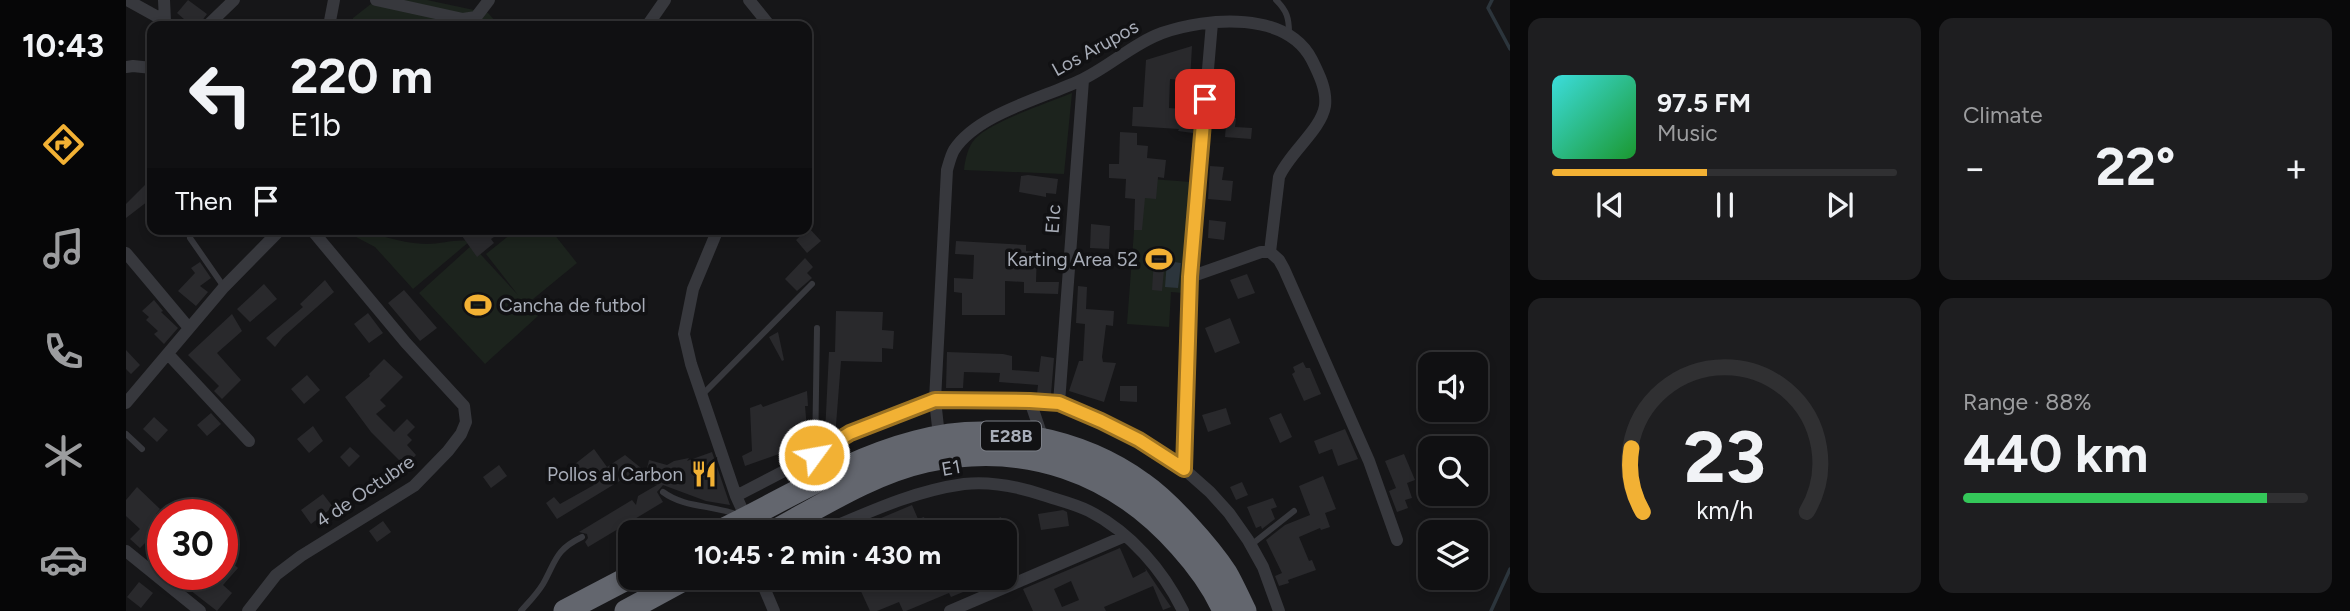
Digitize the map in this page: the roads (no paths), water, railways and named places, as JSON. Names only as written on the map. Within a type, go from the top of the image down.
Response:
[{"type":"highway","name":"E28B","points":[[742,520],[865,459],[915,442],[939,436],[976,433],[1043,439],[1093,456],[1144,484],[1185,522],[1226,572],[1245,611]]},
{"type":"highway","name":"E28B","points":[[796,520],[887,473],[913,465],[992,454],[1020,458],[1066,468],[1093,478],[1136,503],[1197,563],[1224,611]]},
{"type":"highway","points":[[565,611],[618,583]]},
{"type":"highway","points":[[626,611],[665,590]]},
{"type":"street","points":[[127,0],[164,21]]},
{"type":"street","points":[[164,0],[167,21]]},
{"type":"street","points":[[212,21],[234,0]]},
{"type":"street","points":[[330,21],[334,0]]},
{"type":"street","points":[[376,0],[463,19],[475,17],[489,0]]},
{"type":"street","points":[[651,21],[666,0]]},
{"type":"street","points":[[749,0],[766,21]]},
{"type":"street","name":"Los Arupos","points":[[939,436],[935,400],[947,170],[954,149],[972,131],[995,118],[1083,80],[1124,52],[1163,33],[1212,23],[1254,22],[1290,33]]},
{"type":"street","points":[[1184,469],[1190,277],[1212,23]]},
{"type":"street","points":[[1270,252],[1279,177],[1284,166],[1320,118],[1325,105],[1324,88],[1317,68],[1301,42],[1290,33]]},
{"type":"street","points":[[126,67],[147,68]]},
{"type":"street","name":"E1c","points":[[1059,403],[1083,80]]},
{"type":"street","points":[[126,403],[224,287],[275,235]]},
{"type":"street","name":"4 de Octubre","points":[[248,611],[276,575],[300,556],[414,486],[461,434],[466,422],[464,406],[406,344],[317,235]]},
{"type":"street","points":[[716,235],[693,289],[684,334],[691,364],[746,518]]},
{"type":"street","points":[[1190,277],[1261,252],[1270,252],[1279,260],[1369,461],[1397,540]]},
{"type":"street","points":[[126,253],[189,328]]},
{"type":"street","points":[[168,354],[249,441]]},
{"type":"street","points":[[736,496],[850,433],[935,400],[1059,403],[1139,440],[1184,469],[1210,492],[1229,513],[1251,545],[1263,567],[1279,611]]},
{"type":"street","points":[[1030,401],[1043,439]]},
{"type":"street","name":"E1","points":[[850,520],[903,497],[965,484],[995,484],[1023,489],[1088,511],[1125,536]]},
{"type":"street","points":[[950,611],[1125,536],[1160,573],[1183,611]]},
{"type":"street","points":[[126,551],[200,611]]},
{"type":"street","points":[[765,590],[774,611]]},
{"type":"lane","points":[[1276,0],[1289,19],[1290,33]]},
{"type":"lane","points":[[190,238],[224,287]]},
{"type":"lane","points":[[702,395],[811,284]]},
{"type":"lane","points":[[814,455],[817,328]]},
{"type":"lane","points":[[126,434],[142,450]]},
{"type":"lane","points":[[663,492],[672,498],[725,510],[746,518]]},
{"type":"lane","points":[[1251,545],[1294,511]]},
{"type":"lane","points":[[520,611],[543,584],[554,559],[564,546],[582,537]]},
{"type":"waterway","points":[[1492,0],[1488,8],[1510,49]]},
{"type":"waterway","points":[[1491,611],[1510,569]]},
{"type":"place","name":"Karting Area 52","points":[[1159,259]]},
{"type":"place","name":"Cancha de futbol","points":[[478,305]]},
{"type":"place","name":"Pollos al Carbon","points":[[704,474]]}]
